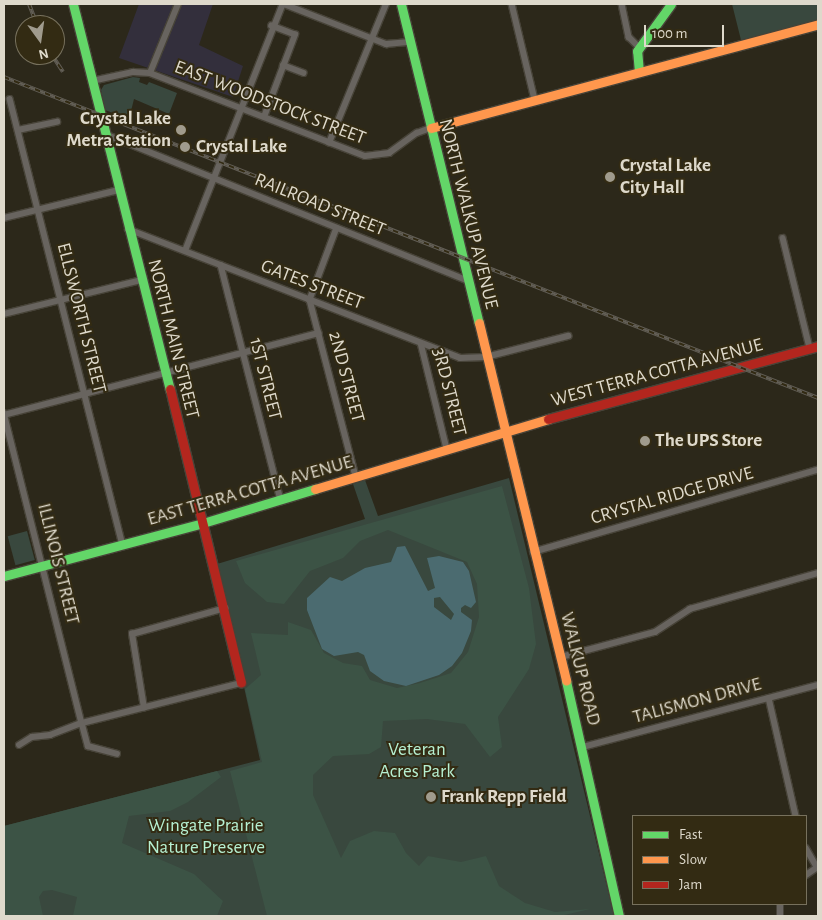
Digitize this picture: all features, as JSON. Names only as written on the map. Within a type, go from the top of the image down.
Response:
[{"type":"street","name":"NORTH MAIN STREET","points":[[73,4],[164,373],[225,608],[241,683]]},
{"type":"street","points":[[92,81],[132,72],[150,73],[178,4]]},
{"type":"street","points":[[185,251],[272,26],[283,4],[371,40],[391,45],[410,42]]},
{"type":"street","points":[[329,144],[386,4]]},
{"type":"street","name":"NORTH WALKUP AVENUE","points":[[401,4],[504,431]]},
{"type":"street","points":[[512,4],[535,100]]},
{"type":"street","points":[[622,4],[629,37],[639,47]]},
{"type":"street","points":[[639,72],[636,55],[639,47],[672,4]]},
{"type":"street","points":[[431,128],[818,24]]},
{"type":"street","points":[[264,117],[295,35],[272,26]]},
{"type":"street","points":[[283,65],[304,73]]},
{"type":"street","name":"EAST WOODSTOCK STREET","points":[[150,73],[329,144],[373,157],[389,153],[417,133],[431,128]]},
{"type":"street","name":"ELLSWORTH STREET","points":[[10,99],[124,544]]},
{"type":"street","points":[[18,130],[57,122]]},
{"type":"street","name":"RAILROAD STREET","points":[[105,134],[468,281]]},
{"type":"street","points":[[4,218],[119,190]]},
{"type":"street","points":[[310,300],[337,228]]},
{"type":"street","name":"GATES STREET","points":[[128,229],[465,359],[486,356],[568,336]]},
{"type":"street","points":[[783,238],[814,346]]},
{"type":"street","name":"1ST STREET","points":[[221,265],[281,500]]},
{"type":"street","points":[[4,314],[141,280]]},
{"type":"street","name":"2ND STREET","points":[[310,300],[356,477]]},
{"type":"street","points":[[4,414],[319,333]]},
{"type":"street","name":"3RD STREET","points":[[421,343],[447,449]]},
{"type":"street","name":"WEST TERRA COTTA AVENUE","points":[[504,431],[814,346]]},
{"type":"street","name":"ILLINOIS STREET","points":[[4,414],[88,746],[117,754]]},
{"type":"street","name":"EAST TERRA COTTA AVENUE","points":[[4,576],[203,523],[504,431]]},
{"type":"street","name":"WALKUP ROAD","points":[[504,431],[533,552],[562,657],[619,916]]},
{"type":"street","name":"CRYSTAL RIDGE DRIVE","points":[[533,552],[728,498],[818,470]]},
{"type":"street","points":[[562,657],[655,632],[690,609],[818,573]]},
{"type":"street","points":[[144,708],[130,639],[138,630],[225,608]]},
{"type":"street","points":[[19,746],[32,738],[50,735],[82,723],[241,683]]},
{"type":"street","name":"TALISMON DRIVE","points":[[583,747],[818,685]]},
{"type":"street","points":[[769,698],[796,815]]},
{"type":"street","points":[[807,850],[818,867],[807,874]]},
{"type":"shaded area","points":[[139,4],[213,4],[199,45],[243,66],[233,97],[119,58]]},
{"type":"green space","points":[[732,4],[818,4],[818,20],[741,40]]},
{"type":"green space","points":[[133,77],[140,78],[139,82],[147,85],[149,82],[177,93],[169,114],[134,99],[129,119],[105,110],[101,90],[104,85]]},
{"type":"green space","name":"Veteran Acres Park","points":[[509,478],[614,916],[4,916],[4,826],[260,760],[217,564],[365,519],[353,484],[365,480],[378,516]]},
{"type":"green space","points":[[502,486],[529,588],[536,644],[529,669],[498,717],[502,747],[490,757],[465,724],[427,719],[383,721],[381,747],[369,754],[333,756],[313,775],[313,795],[341,858],[350,841],[374,831],[395,833],[406,853],[419,866],[428,856],[461,862],[486,856],[499,886],[525,903],[555,912],[590,909],[560,916],[267,916],[230,771],[262,762],[245,689],[261,675],[251,633],[288,635],[288,622],[311,630],[324,653],[343,663],[362,666],[370,680],[397,688],[451,673],[468,652],[479,617],[477,584],[467,562],[388,530],[360,541],[343,558],[310,571],[284,604],[267,602],[245,583],[236,561]]},
{"type":"green space","points":[[27,531],[35,560],[15,565],[8,536]]},
{"type":"green space","points":[[217,771],[221,777],[188,802],[170,811],[129,816],[122,843],[194,874],[223,901],[217,916],[73,916],[77,897],[52,890],[43,891],[39,897],[43,916],[4,916],[4,826]]},
{"type":"water","points":[[405,546],[428,591],[435,588],[427,558],[439,556],[463,562],[469,571],[476,602],[471,608],[465,605],[461,608],[461,612],[472,620],[471,631],[462,653],[452,666],[439,675],[406,686],[384,681],[370,671],[364,655],[358,652],[334,656],[322,649],[307,610],[307,598],[330,577],[342,581],[365,568],[391,562],[397,547]],"holes":[[[440,597],[454,614],[451,620],[434,607],[434,598]]]},
{"type":"railway","points":[[29,4],[33,15]]},
{"type":"railway","points":[[58,65],[63,72]]},
{"type":"railway","points":[[4,77],[818,398]]},
{"type":"traffic: fast","points":[[73,4],[170,389]]},
{"type":"traffic: fast","points":[[401,4],[479,323]]},
{"type":"traffic: fast","points":[[639,72],[637,51],[671,4]]},
{"type":"traffic: fast","points":[[4,576],[203,523],[315,489]]},
{"type":"traffic: fast","points":[[566,681],[619,916]]},
{"type":"traffic: slow","points":[[431,128],[818,24]]},
{"type":"traffic: slow","points":[[479,323],[566,681]]},
{"type":"traffic: slow","points":[[315,489],[548,419]]},
{"type":"traffic: jam","points":[[548,419],[818,346]]},
{"type":"traffic: jam","points":[[170,389],[241,683]]},
{"type":"place","name":"Crystal Lake Metra Station","points":[[181,130]]},
{"type":"place","name":"Crystal Lake","points":[[185,147]]},
{"type":"place","name":"Crystal Lake City Hall","points":[[610,177]]},
{"type":"place","name":"The UPS Store","points":[[645,441]]},
{"type":"place","name":"Frank Repp Field","points":[[431,797]]},
{"type":"park label","name":"Wingate Prairie Nature Preserve","points":[[206,837]]}]
